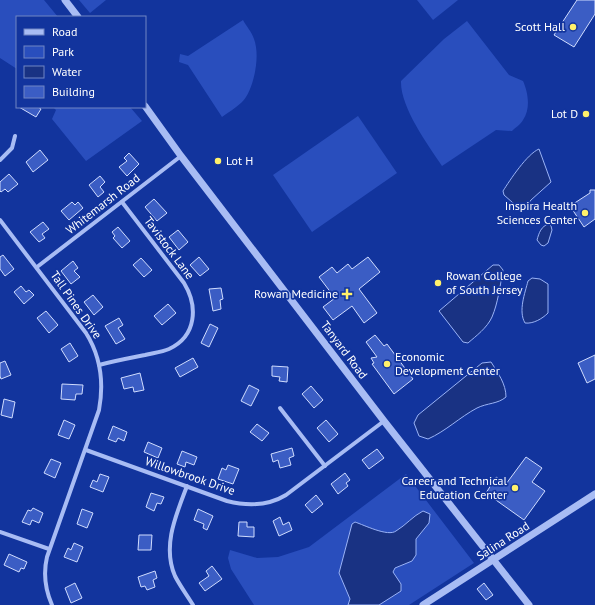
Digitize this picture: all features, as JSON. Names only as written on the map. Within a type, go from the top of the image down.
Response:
[{"type":"street","points":[[65,0],[77,16]]},
{"type":"street","name":"Tanyard Road","points":[[146,107],[181,156],[384,421],[529,605]]},
{"type":"street","points":[[0,160],[12,148],[15,136]]},
{"type":"street","name":"Whitemarsh Road","points":[[37,267],[181,156]]},
{"type":"street","name":"Tavistock Lane","points":[[99,365],[169,349],[184,337],[193,318],[191,296],[184,283],[122,202]]},
{"type":"street","name":"Tall Pines Drive","points":[[0,220],[86,333],[94,348],[102,379],[101,399],[96,420],[45,564],[46,591],[52,605]]},
{"type":"street","points":[[280,408],[325,466]]},
{"type":"street","name":"Willowbrook Drive","points":[[86,450],[227,501],[253,505],[282,498],[292,492],[384,421]]},
{"type":"street","points":[[187,486],[173,526],[170,551],[172,566],[176,576],[193,605]]},
{"type":"street","name":"Salina Road","points":[[423,605],[595,494]]},
{"type":"street","points":[[0,532],[49,550]]},
{"type":"green space","points":[[0,0],[44,0],[57,16],[16,16],[16,68],[0,58]]},
{"type":"green space","points":[[79,0],[106,0],[90,13]]},
{"type":"green space","points":[[417,0],[458,0],[433,20]]},
{"type":"green space","points":[[243,20],[252,34],[256,45],[256,68],[252,84],[244,100],[222,117],[188,65],[179,62],[180,54],[188,56]]},
{"type":"green space","points":[[467,21],[509,75],[523,81],[528,106],[526,116],[512,131],[496,130],[442,166],[410,114],[402,91],[401,81],[444,39]]},
{"type":"green space","points":[[54,108],[131,108],[142,121],[86,161],[52,119],[56,110]]},
{"type":"green space","points":[[358,116],[397,173],[312,232],[273,175]]},
{"type":"green space","points":[[406,474],[474,563],[409,605],[254,605],[231,569],[228,558],[230,550],[257,558],[278,557],[309,547]]},
{"type":"water","points":[[539,149],[551,182],[531,200],[523,210],[521,210],[504,195],[503,191],[514,174],[529,156]]},
{"type":"water","points":[[549,224],[552,230],[548,243],[544,246],[537,240],[542,228]]},
{"type":"water","points":[[493,265],[499,265],[503,270],[494,312],[490,321],[474,338],[468,343],[463,342],[439,311]]},
{"type":"water","points":[[532,278],[540,279],[548,284],[548,313],[537,321],[525,323],[522,308],[528,281]]},
{"type":"water","points":[[491,362],[503,383],[506,397],[500,401],[477,408],[428,439],[419,436],[414,423],[418,415],[482,363]]},
{"type":"water","points":[[423,511],[430,514],[429,523],[416,539],[416,555],[412,561],[395,568],[393,572],[401,584],[401,591],[379,605],[348,605],[350,599],[339,573],[352,524],[355,522],[387,533],[400,529]]},
{"type":"building","name":"Scott Hall","points":[[577,0],[595,0],[595,14],[574,47],[554,35]]},
{"type":"building","points":[[21,108],[40,108],[41,109],[36,117]]},
{"type":"building","points":[[40,150],[48,160],[33,172],[26,162]]},
{"type":"building","points":[[129,153],[139,164],[127,176],[119,167],[127,161],[124,158]]},
{"type":"building","points":[[9,174],[18,184],[8,192],[5,189],[1,192],[0,182]]},
{"type":"building","points":[[100,176],[105,182],[100,187],[104,192],[98,197],[89,185]]},
{"type":"building","name":"Inspira Health Sciences Center","points":[[590,190],[595,190],[595,219],[584,227],[570,206],[590,193]]},
{"type":"building","points":[[154,199],[167,213],[157,221],[145,207]]},
{"type":"building","points":[[72,202],[75,205],[78,202],[83,208],[69,220],[61,211]]},
{"type":"building","points":[[43,222],[49,229],[42,234],[45,238],[39,242],[30,232]]},
{"type":"building","points":[[118,227],[130,241],[122,248],[113,238],[115,236],[112,232]]},
{"type":"building","points":[[178,230],[188,242],[179,250],[169,237]]},
{"type":"building","points":[[3,255],[14,269],[5,276],[0,269],[0,257]]},
{"type":"building","points":[[199,257],[209,269],[200,276],[190,265]]},
{"type":"building","name":"Rowan Medicine","points":[[368,257],[380,272],[359,289],[377,313],[364,323],[352,306],[333,320],[323,307],[335,298],[319,277],[332,267],[337,273],[348,264],[352,269]]},
{"type":"building","points":[[141,258],[152,270],[144,277],[133,265]]},
{"type":"building","points":[[73,261],[78,268],[74,271],[80,277],[71,284],[61,271]]},
{"type":"building","points":[[21,286],[26,292],[29,290],[34,295],[24,304],[14,292]]},
{"type":"building","points":[[221,288],[223,299],[220,300],[221,309],[213,311],[209,289]]},
{"type":"building","points":[[93,295],[103,307],[94,315],[84,302]]},
{"type":"building","points":[[168,304],[176,313],[162,325],[154,316]]},
{"type":"building","points":[[46,311],[58,325],[49,333],[37,318]]},
{"type":"building","points":[[119,318],[123,325],[118,328],[125,339],[116,344],[105,326]]},
{"type":"building","points":[[210,324],[218,328],[209,347],[201,343]]},
{"type":"building","name":"Economic Development Center","points":[[375,335],[384,346],[387,344],[413,379],[394,394],[372,364],[374,363],[371,358],[377,357],[366,342]]},
{"type":"building","points":[[70,343],[78,356],[69,362],[61,349]]},
{"type":"building","points":[[595,355],[595,379],[587,383],[578,363]]},
{"type":"building","points":[[193,358],[198,367],[180,377],[175,368]]},
{"type":"building","points":[[5,361],[11,375],[1,379],[0,363]]},
{"type":"building","points":[[272,366],[288,367],[287,382],[279,381],[280,377],[272,376]]},
{"type":"building","points":[[140,373],[144,390],[134,392],[133,387],[124,389],[121,378]]},
{"type":"building","points":[[62,384],[83,385],[82,394],[76,394],[75,400],[61,399]]},
{"type":"building","points":[[249,385],[259,390],[251,406],[241,401]]},
{"type":"building","points":[[311,386],[323,400],[314,408],[302,394]]},
{"type":"building","points":[[4,399],[15,402],[12,418],[1,415]]},
{"type":"building","points":[[64,420],[75,425],[69,439],[58,435]]},
{"type":"building","points":[[326,420],[338,434],[329,442],[317,428]]},
{"type":"building","points":[[257,424],[269,433],[262,441],[250,432]]},
{"type":"building","points":[[113,426],[127,432],[124,441],[118,438],[116,442],[108,439]]},
{"type":"building","points":[[148,442],[162,448],[158,458],[144,452]]},
{"type":"building","points":[[292,448],[294,456],[289,458],[291,465],[280,468],[278,460],[273,462],[271,454]]},
{"type":"building","points":[[377,449],[384,458],[369,469],[362,460]]},
{"type":"building","points":[[182,451],[197,457],[194,465],[186,462],[185,467],[177,464]]},
{"type":"building","name":"Career and Technical Education Center","points":[[526,457],[542,468],[532,482],[545,491],[524,520],[486,493],[496,477],[506,484]]},
{"type":"building","points":[[51,459],[61,463],[55,478],[44,473]]},
{"type":"building","points":[[228,465],[239,469],[233,484],[218,479],[222,468],[226,470]]},
{"type":"building","points":[[345,473],[350,480],[346,483],[348,486],[338,494],[331,484]]},
{"type":"building","points":[[100,474],[109,477],[103,492],[90,487],[93,480],[97,482]]},
{"type":"building","points":[[151,493],[164,497],[161,504],[157,503],[154,511],[146,507]]},
{"type":"building","points":[[316,495],[323,504],[312,513],[305,505]]},
{"type":"building","points":[[33,508],[43,513],[39,523],[32,520],[30,525],[22,522],[28,510],[31,511]]},
{"type":"building","points":[[82,509],[93,513],[87,528],[77,524]]},
{"type":"building","points":[[198,509],[213,516],[207,530],[203,528],[204,524],[194,520]]},
{"type":"building","points":[[280,517],[283,525],[289,522],[292,530],[279,536],[273,521]]},
{"type":"building","points":[[239,522],[247,522],[247,527],[254,527],[254,537],[238,536]]},
{"type":"building","points":[[139,535],[152,535],[151,550],[138,550]]},
{"type":"building","points":[[74,543],[83,547],[77,562],[64,557],[68,548],[71,550]]},
{"type":"building","points":[[9,554],[27,562],[24,569],[21,568],[19,572],[4,565]]},
{"type":"building","points":[[212,566],[222,579],[205,591],[199,583],[209,576],[206,571]]},
{"type":"building","points":[[155,571],[157,578],[153,580],[155,587],[147,590],[145,586],[141,587],[138,577]]},
{"type":"building","points":[[75,583],[82,598],[71,603],[65,588]]},
{"type":"building","points":[[484,583],[493,595],[486,600],[477,589]]},
{"type":"place","name":"Scott Hall","points":[[573,27]]},
{"type":"place","name":"Lot D","points":[[586,114]]},
{"type":"place","name":"Lot H","points":[[218,161]]},
{"type":"place","name":"Inspira Health Sciences Center","points":[[585,213]]},
{"type":"place","name":"Rowan College of South Jersey","points":[[438,283]]},
{"type":"place","name":"Rowan Medicine","points":[[347,294]]},
{"type":"place","name":"Economic Development Center","points":[[387,364]]},
{"type":"place","name":"Career and Technical Education Center","points":[[515,488]]}]
